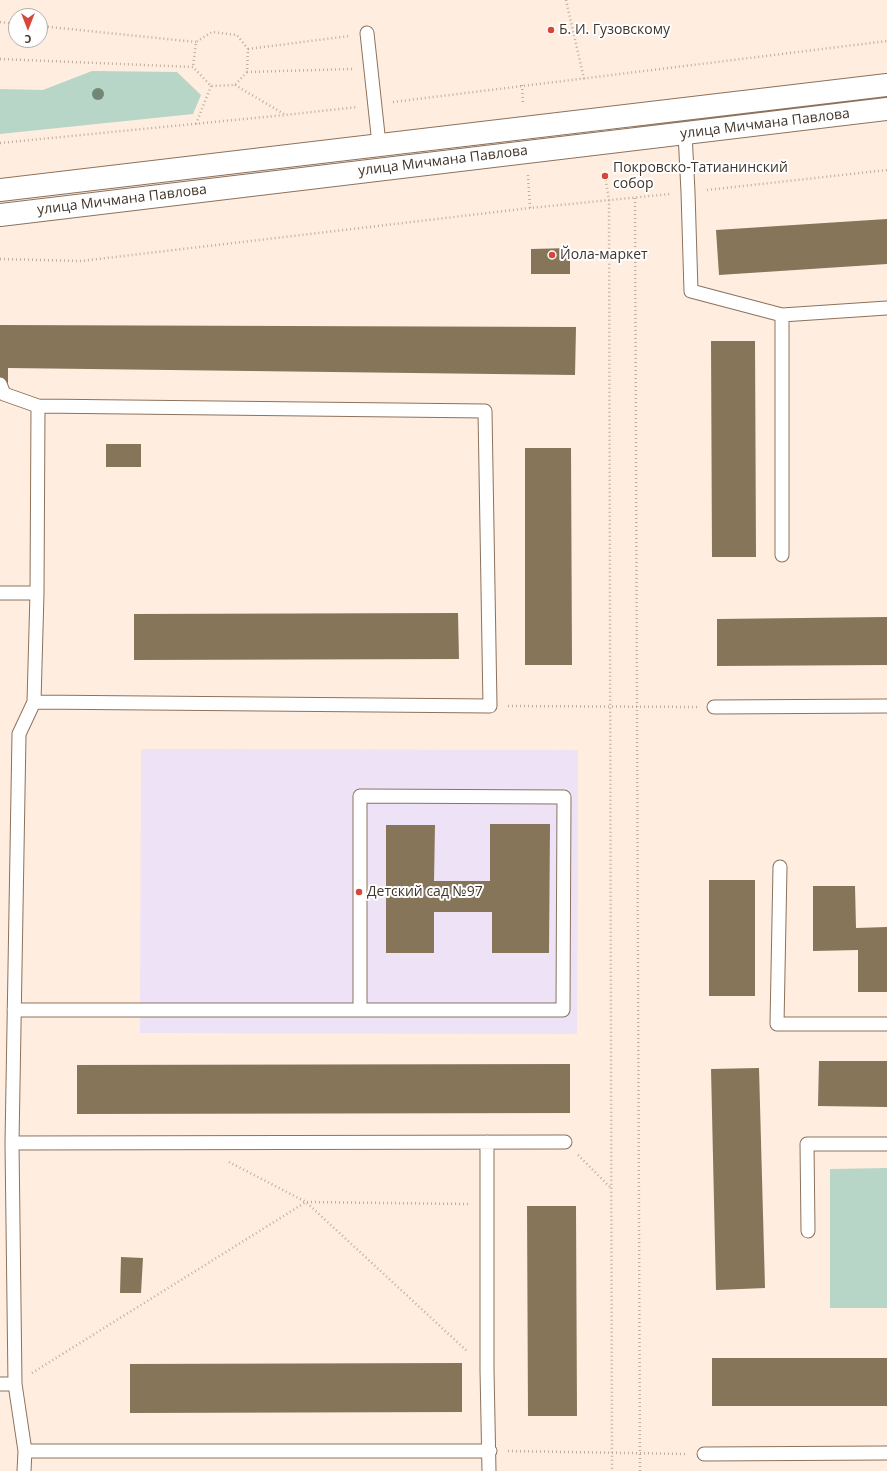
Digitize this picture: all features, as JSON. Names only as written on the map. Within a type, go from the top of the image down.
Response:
[{"type":"main road","name":"улица Мичмана Павлова","points":[[0,190],[887,85]]},
{"type":"main road","points":[[683,109],[685,133]]},
{"type":"main road","name":"улица Мичмана Павлова","points":[[0,214],[887,109]]},
{"type":"main road","points":[[379,144],[382,168]]},
{"type":"lane","points":[[367,33],[379,144]]},
{"type":"lane","points":[[685,133],[691,291],[782,315],[887,308]]},
{"type":"lane","points":[[782,315],[782,555]]},
{"type":"lane","points":[[0,384],[4,394],[38,406],[485,411],[490,706],[34,702]]},
{"type":"lane","points":[[24,1471],[25,1451],[15,1384],[12,1143],[19,734],[34,702],[37,593],[38,406]]},
{"type":"lane","points":[[0,593],[37,593]]},
{"type":"lane","points":[[714,707],[887,706]]},
{"type":"lane","points":[[14,1010],[360,1010],[563,1010],[564,796],[360,796],[360,1010]]},
{"type":"lane","points":[[780,867],[777,1024],[887,1024]]},
{"type":"lane","points":[[487,1142],[487,1370],[490,1471]]},
{"type":"lane","points":[[12,1143],[565,1142]]},
{"type":"lane","points":[[808,1231],[807,1144],[887,1144]]},
{"type":"lane","points":[[0,1384],[15,1384]]},
{"type":"lane","points":[[25,1451],[490,1451]]},
{"type":"lane","points":[[704,1454],[887,1453]]},
{"type":"path","points":[[566,0],[584,79]]},
{"type":"path","points":[[48,27],[196,42],[212,32],[237,35],[248,49],[247,72],[235,85]]},
{"type":"path","points":[[248,49],[367,33]]},
{"type":"path","points":[[386,102],[887,41]]},
{"type":"path","points":[[193,67],[196,42]]},
{"type":"path","points":[[0,59],[193,67],[211,86],[235,85],[285,115]]},
{"type":"path","points":[[247,72],[370,69]]},
{"type":"path","points":[[522,85],[524,111]]},
{"type":"path","points":[[196,124],[211,86]]},
{"type":"path","points":[[0,144],[360,106]]},
{"type":"path","points":[[528,168],[530,208]]},
{"type":"path","points":[[706,190],[887,170]]},
{"type":"path","points":[[605,176],[609,200],[612,1471]]},
{"type":"path","points":[[0,259],[81,261],[530,208],[672,194]]},
{"type":"path","points":[[635,198],[640,1471]]},
{"type":"path","points":[[490,706],[714,707]]},
{"type":"path","points":[[565,1142],[611,1188]]},
{"type":"path","points":[[229,1161],[306,1202],[487,1370]]},
{"type":"path","points":[[15,1384],[306,1202],[488,1205]]},
{"type":"path","points":[[490,1451],[704,1454]]},
{"type":"shaded area","name":"Детский сад №97","points":[[141,749],[578,750],[577,1034],[140,1033]]},
{"type":"green space","points":[[92,71],[177,72],[201,95],[193,114],[0,134],[0,89],[43,90]]},
{"type":"green space","points":[[887,1168],[887,1308],[830,1308],[830,1169]]},
{"type":"building","points":[[887,219],[887,264],[719,275],[716,230]]},
{"type":"building","points":[[570,248],[570,274],[531,274],[531,249]]},
{"type":"building","points":[[0,325],[576,327],[575,375],[8,368],[8,383],[0,383]]},
{"type":"building","points":[[711,341],[755,341],[756,557],[712,557]]},
{"type":"building","points":[[106,444],[141,444],[141,467],[106,467]]},
{"type":"building","points":[[525,448],[571,448],[572,665],[525,665]]},
{"type":"building","points":[[458,613],[459,659],[134,660],[134,614]]},
{"type":"building","points":[[887,617],[887,665],[717,666],[717,619]]},
{"type":"building","points":[[490,824],[550,824],[549,953],[492,953],[492,912],[434,912],[434,953],[386,953],[386,825],[435,825],[434,881],[490,881]]},
{"type":"building","points":[[709,880],[755,880],[755,996],[709,996]]},
{"type":"building","points":[[813,886],[855,886],[856,928],[887,927],[887,992],[858,992],[858,950],[813,951]]},
{"type":"building","points":[[819,1061],[887,1061],[887,1107],[818,1106]]},
{"type":"building","points":[[570,1064],[570,1113],[77,1114],[77,1065]]},
{"type":"building","points":[[759,1068],[765,1288],[716,1290],[711,1069]]},
{"type":"building","points":[[527,1206],[576,1206],[577,1416],[528,1416]]},
{"type":"building","points":[[121,1257],[143,1258],[141,1293],[120,1293]]},
{"type":"building","points":[[712,1358],[887,1358],[887,1406],[712,1406]]},
{"type":"building","points":[[462,1363],[462,1412],[130,1413],[130,1364]]},
{"type":"place","name":"Б. И. Гузовскому","points":[[551,30]]},
{"type":"place","name":"Покровско-Татианинский собор","points":[[605,176]]},
{"type":"place","name":"Йола-маркет","points":[[552,255]]},
{"type":"place","name":"Детский сад №97","points":[[359,892]]}]
